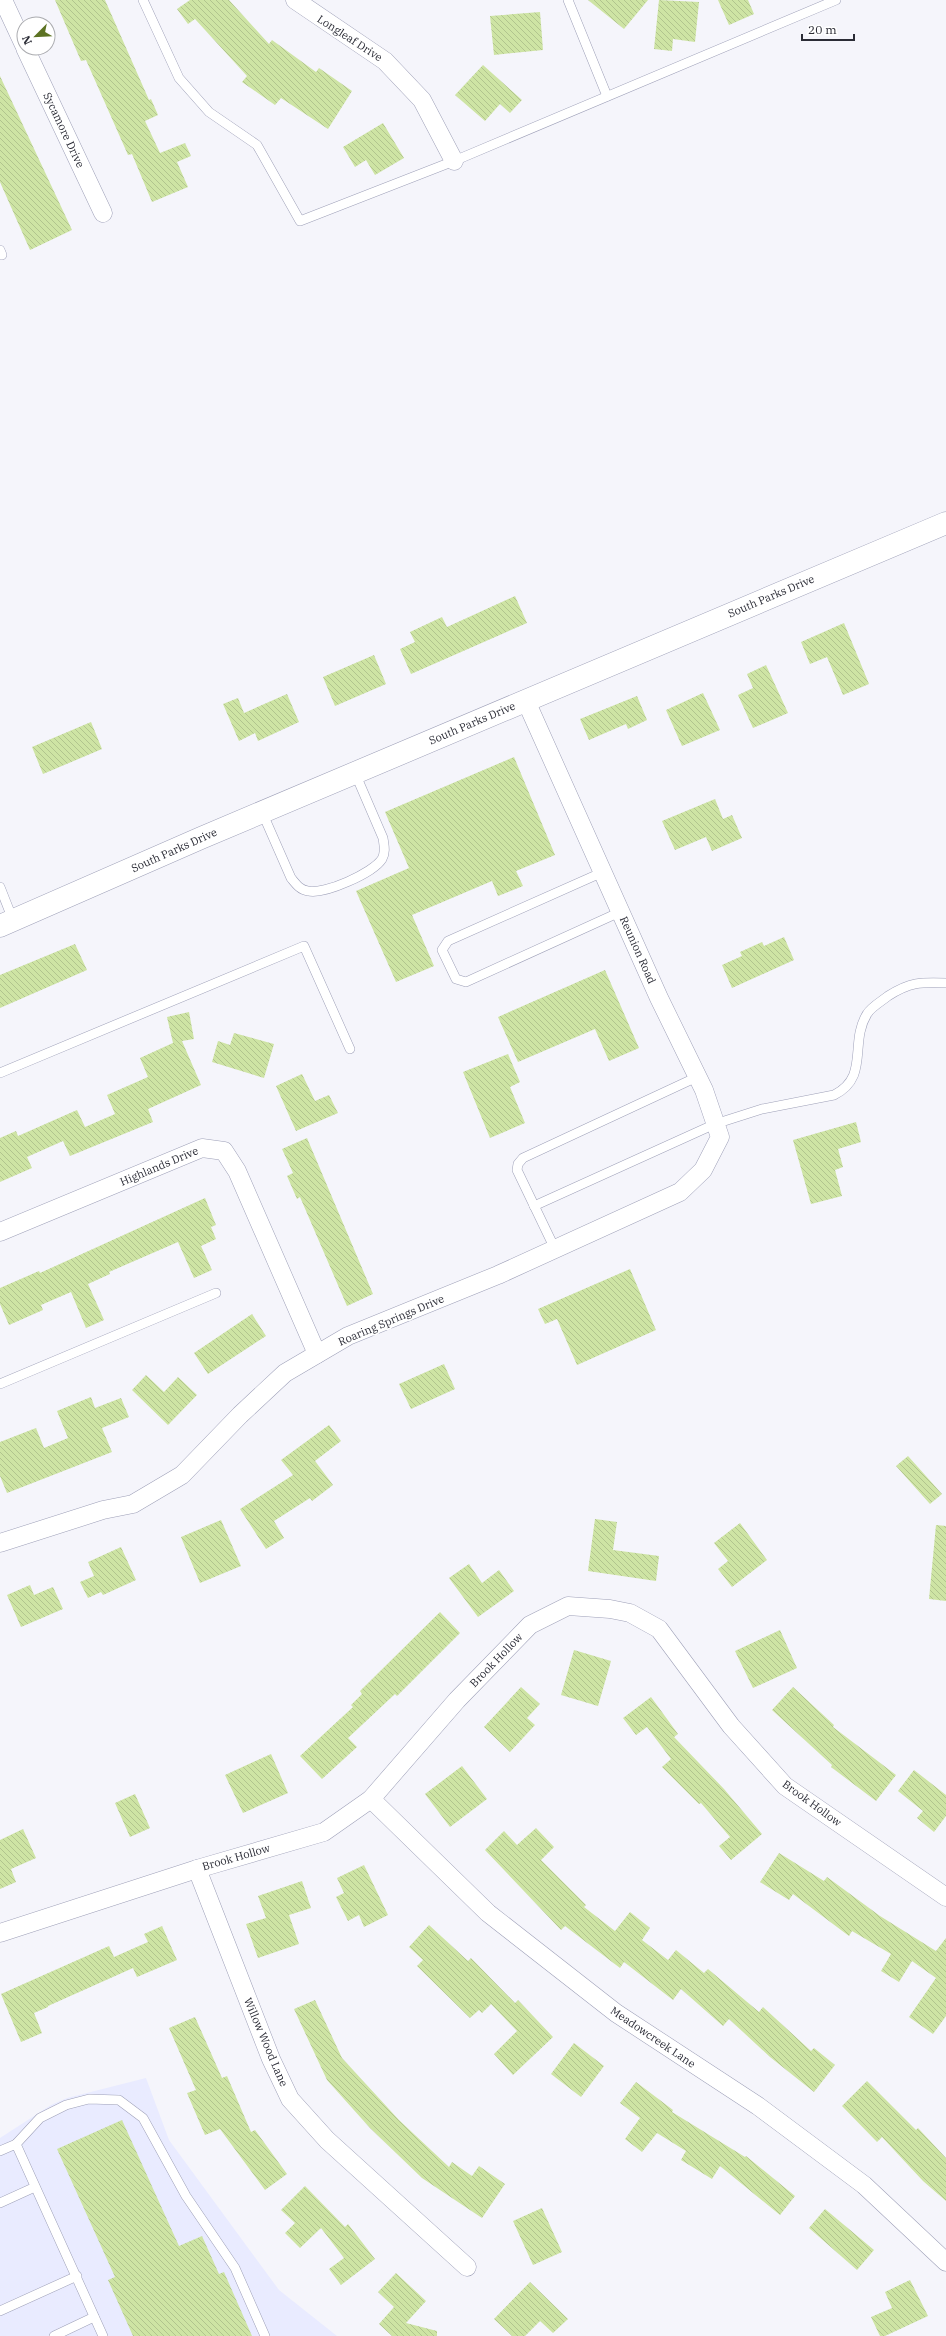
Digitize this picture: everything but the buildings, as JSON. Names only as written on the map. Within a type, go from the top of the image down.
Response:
[{"type":"street","points":[[3,0],[16,28]]},
{"type":"street","name":"Longleaf Drive","points":[[295,0],[385,61],[422,100],[454,161]]},
{"type":"street","name":"Sycamore Drive","points":[[29,56],[104,212]]},
{"type":"street","name":"South Parks Drive","points":[[7,923],[262,812],[946,524]]},
{"type":"street","name":"Reunion Road","points":[[526,700],[620,912],[697,1077],[720,1137],[703,1170],[680,1192]]},
{"type":"street","name":"Highlands Drive","points":[[0,1232],[202,1148],[224,1151],[236,1171],[318,1354]]},
{"type":"street","name":"Roaring Springs Drive","points":[[0,1543],[103,1510],[133,1504],[182,1476],[240,1415],[285,1373],[348,1336],[555,1249],[680,1192]]},
{"type":"street","name":"Brook Hollow","points":[[0,1933],[197,1869],[324,1832],[371,1799],[458,1700],[530,1625],[568,1606],[610,1609],[630,1613],[659,1629],[731,1726],[785,1786],[946,1898]]},
{"type":"street","name":"Meadowcreek Lane","points":[[371,1799],[488,1913],[616,2013],[758,2106],[864,2185],[946,2262]]},
{"type":"street","name":"Willow Wood Lane","points":[[197,1869],[270,2059],[290,2099],[327,2140],[467,2267]]},
{"type":"lane","points":[[142,0],[180,78],[209,112],[257,146],[300,221],[454,161],[836,0]]},
{"type":"lane","points":[[568,0],[607,96]]},
{"type":"lane","points":[[262,812],[291,878],[298,886],[306,891],[316,892],[327,890],[369,871],[383,858],[385,849],[383,838],[354,773]]},
{"type":"lane","points":[[603,872],[448,941],[442,950],[456,979],[466,982],[620,912]]},
{"type":"lane","points":[[0,887],[7,923]]},
{"type":"lane","points":[[0,1073],[304,946],[350,1049]]},
{"type":"lane","points":[[534,1206],[715,1124],[762,1109],[834,1095],[845,1090],[854,1076],[863,1022],[868,1013],[905,985],[922,982],[946,983]]},
{"type":"lane","points":[[555,1249],[517,1170],[518,1164],[523,1158],[697,1077]]},
{"type":"lane","points":[[0,1384],[216,1293]]},
{"type":"lane","points":[[0,2151],[16,2144],[40,2118],[66,2105],[89,2098],[119,2100],[143,2118],[186,2196],[235,2268],[265,2336]]},
{"type":"lane","points":[[16,2144],[103,2336]]},
{"type":"lane","points":[[0,2203],[35,2187]]},
{"type":"lane","points":[[0,2311],[77,2276]]},
{"type":"lane","points":[[54,2336],[94,2317]]},
{"type":"shaded area","points":[[146,2078],[169,2140],[279,2290],[337,2336],[0,2336],[0,2138],[51,2105],[67,2098]]}]
